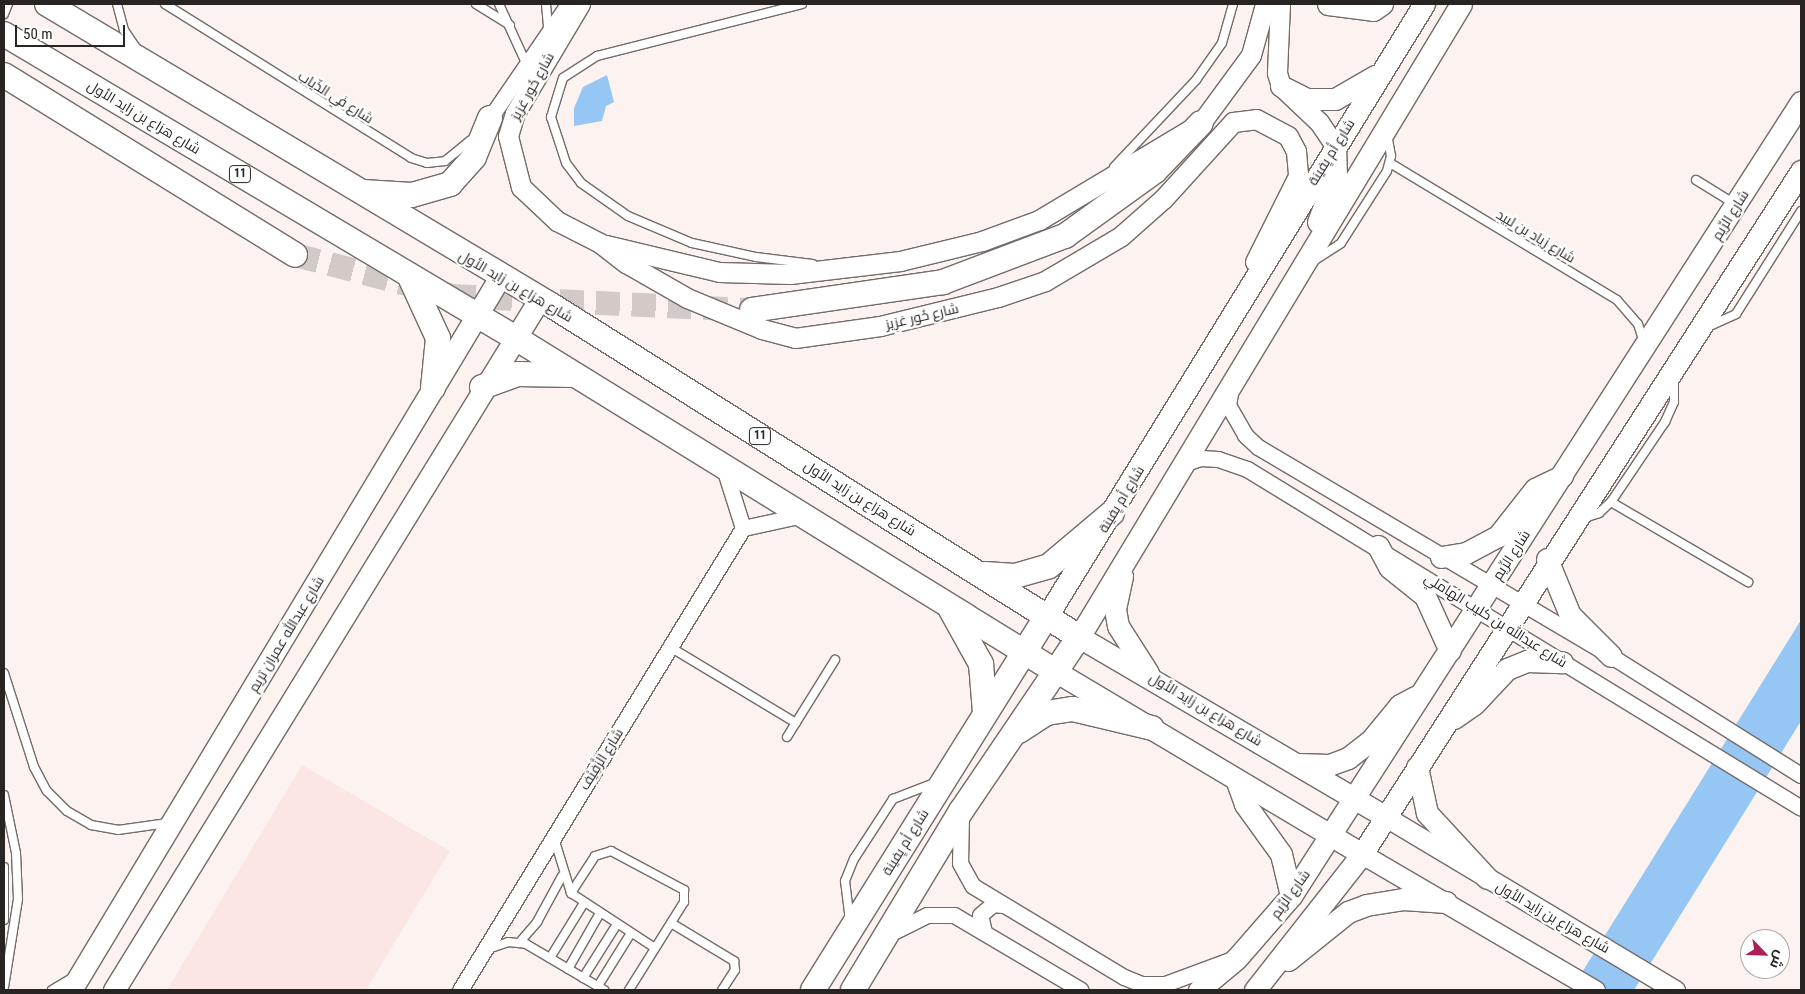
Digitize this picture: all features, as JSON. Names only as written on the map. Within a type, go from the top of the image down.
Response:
[{"type":"main road","name":"شارع هزاع بن زايد الأول","points":[[47,4],[353,190],[539,300],[980,573],[1079,637],[1149,675],[1386,817]]},
{"type":"main road","points":[[1328,4],[1373,10],[1382,4]]},
{"type":"main road","name":"شارع أم يِفينة","points":[[813,990],[1022,651],[1047,616],[1112,513],[1221,330],[1424,4]]},
{"type":"main road","points":[[853,990],[888,935],[961,811],[1079,637],[1233,380],[1387,132],[1461,4]]},
{"type":"main road","name":"شارع هزاع بن زايد الأول","points":[[4,34],[476,314],[724,468],[804,515],[1055,672],[1362,854]]},
{"type":"main road","points":[[1281,86],[1307,98],[1336,99],[1360,88],[1381,71]]},
{"type":"main road","points":[[4,75],[294,255]]},
{"type":"main road","name":"شارع الرِّيم","points":[[1199,990],[1236,959],[1291,896],[1644,351],[1801,102]]},
{"type":"main road","points":[[353,190],[392,196],[441,189],[459,177],[474,157],[490,118]]},
{"type":"main road","points":[[752,310],[943,282],[1065,236],[1155,171],[1201,123]]},
{"type":"main road","points":[[1305,266],[1336,175],[1335,146]]},
{"type":"main road","points":[[1255,990],[1278,964],[1362,854],[1520,602],[1547,560],[1577,519],[1801,171]]},
{"type":"main road","points":[[409,275],[438,338],[433,388]]},
{"type":"main road","name":"شارع عبدالله عمران تريم","points":[[74,982],[175,821],[476,314],[500,277]]},
{"type":"main road","points":[[114,990],[482,387],[539,300]]},
{"type":"main road","points":[[482,387],[518,374],[574,375]]},
{"type":"main road","points":[[1441,557],[1466,553],[1498,536],[1535,489],[1562,476]]},
{"type":"main road","points":[[980,573],[1009,576],[1039,571],[1058,560],[1112,513]]},
{"type":"main road","points":[[1378,546],[1389,567],[1425,596],[1450,650]]},
{"type":"main road","points":[[1126,556],[1116,616],[1149,675]]},
{"type":"main road","points":[[1547,560],[1570,615],[1612,656]]},
{"type":"main road","points":[[947,604],[981,664],[984,714]]},
{"type":"main road","points":[[1446,721],[1466,711],[1507,668],[1532,660],[1562,662]]},
{"type":"main road","points":[[1295,763],[1329,765],[1348,758],[1372,739],[1400,705],[1420,696]]},
{"type":"main road","points":[[1007,742],[1032,720],[1063,710],[1092,712],[1152,728]]},
{"type":"main road","points":[[1417,767],[1427,813],[1487,878]]},
{"type":"main road","points":[[1236,779],[1245,804],[1281,854],[1291,896]]},
{"type":"main road","points":[[1278,964],[1306,950],[1333,923],[1366,905],[1403,899],[1446,902]]},
{"type":"street","name":"شارع خُور عَزِيز","points":[[490,118],[568,4]]},
{"type":"street","name":"شارع خُور عَزِيز","points":[[580,4],[515,112],[508,136],[521,187],[536,205],[687,298],[762,329],[795,338],[880,326],[998,297],[1045,280],[1121,236],[1163,200],[1233,122],[1256,119],[1288,136],[1296,151],[1298,176],[1221,330]]},
{"type":"street","points":[[600,243],[719,272],[790,274],[900,261],[982,241],[1039,220],[1201,123],[1251,55],[1265,4]]},
{"type":"street","points":[[1280,4],[1277,74],[1281,86],[1319,122],[1335,146]]},
{"type":"street","name":"شارع عبدالله بن كليب الهاملي","points":[[1233,380],[1228,405],[1245,435],[1272,455],[1441,557],[1612,656],[1801,775]]},
{"type":"street","points":[[1256,474],[1262,461],[1272,455]]},
{"type":"street","name":"شارع عبدالله بن كليب الهاملي","points":[[1182,464],[1200,458],[1218,459],[1256,474],[1478,606],[1562,662],[1672,726],[1801,808]]},
{"type":"street","points":[[724,468],[743,528],[804,515]]},
{"type":"street","name":"شارع الزَّفِيْف","points":[[460,990],[743,528]]},
{"type":"street","points":[[961,811],[959,849],[965,876],[983,895],[1114,972],[1141,984],[1165,984],[1236,959]]},
{"type":"street","name":"شارع هزاع بن زايد الأول","points":[[1386,817],[1675,990]]},
{"type":"street","name":"شارع هزاع بن زايد الأول","points":[[1362,854],[1551,962],[1595,990]]},
{"type":"street","points":[[984,932],[980,915],[993,904],[1002,905]]},
{"type":"street","points":[[888,935],[927,915],[943,913],[984,932],[1081,990]]},
{"type":"street","points":[[1051,972],[1066,975],[1091,990]]},
{"type":"street","points":[[1114,972],[1117,990]]},
{"type":"lane","points":[[4,14],[8,4]]},
{"type":"lane","points":[[117,4],[124,30],[148,66]]},
{"type":"lane","name":"شارع فَي الذّياب","points":[[165,4],[419,162],[453,158],[490,118]]},
{"type":"lane","points":[[476,4],[510,26]]},
{"type":"lane","points":[[499,4],[527,66]]},
{"type":"lane","points":[[546,4],[549,34]]},
{"type":"lane","points":[[802,4],[597,56],[577,65],[563,78],[554,98],[554,139],[581,183],[604,202],[654,230],[741,255],[848,268]]},
{"type":"lane","points":[[1093,188],[1196,80],[1222,43],[1233,4]]},
{"type":"lane","points":[[1305,266],[1342,243],[1390,163],[1387,132]]},
{"type":"lane","name":"شارع زياد بن لبيد","points":[[1390,163],[1617,300],[1638,324],[1644,351]]},
{"type":"lane","points":[[1696,180],[1736,205]]},
{"type":"lane","points":[[1700,328],[1718,325],[1736,314],[1801,210]]},
{"type":"lane","points":[[1577,519],[1599,513],[1611,502],[1669,416],[1675,394],[1673,370]]},
{"type":"lane","points":[[1611,502],[1748,582]]},
{"type":"lane","points":[[670,647],[796,723]]},
{"type":"lane","points":[[787,737],[835,660]]},
{"type":"lane","points":[[4,673],[34,767],[47,792],[67,812],[91,825],[118,830],[175,821]]},
{"type":"lane","points":[[851,929],[844,889],[854,859],[893,799],[944,780]]},
{"type":"lane","points":[[4,795],[16,853],[18,899],[4,988]]},
{"type":"lane","points":[[554,836],[562,876],[571,892],[584,903],[655,948]]},
{"type":"lane","points":[[571,892],[596,856],[617,851],[684,890],[684,902],[629,990]]},
{"type":"lane","points":[[4,867],[4,920]]},
{"type":"lane","points":[[484,951],[519,943],[537,922],[562,876]]},
{"type":"lane","points":[[550,958],[584,903]]},
{"type":"lane","points":[[568,969],[600,913]]},
{"type":"lane","points":[[671,923],[734,961],[735,970],[722,990]]},
{"type":"lane","points":[[583,978],[617,924]]},
{"type":"lane","points":[[519,943],[550,958],[601,988],[631,933]]},
{"type":"lane","points":[[52,990],[74,982]]},
{"type":"shaded area","points":[[302,765],[450,851],[366,990],[167,990]]},
{"type":"water","points":[[607,75],[614,102],[606,106],[602,121],[574,126],[574,108],[583,87]]},
{"type":"water","points":[[1801,620],[1801,721],[1634,990],[1571,990]]},
{"type":"tunnel","points":[[295,255],[452,296],[752,310]]}]
